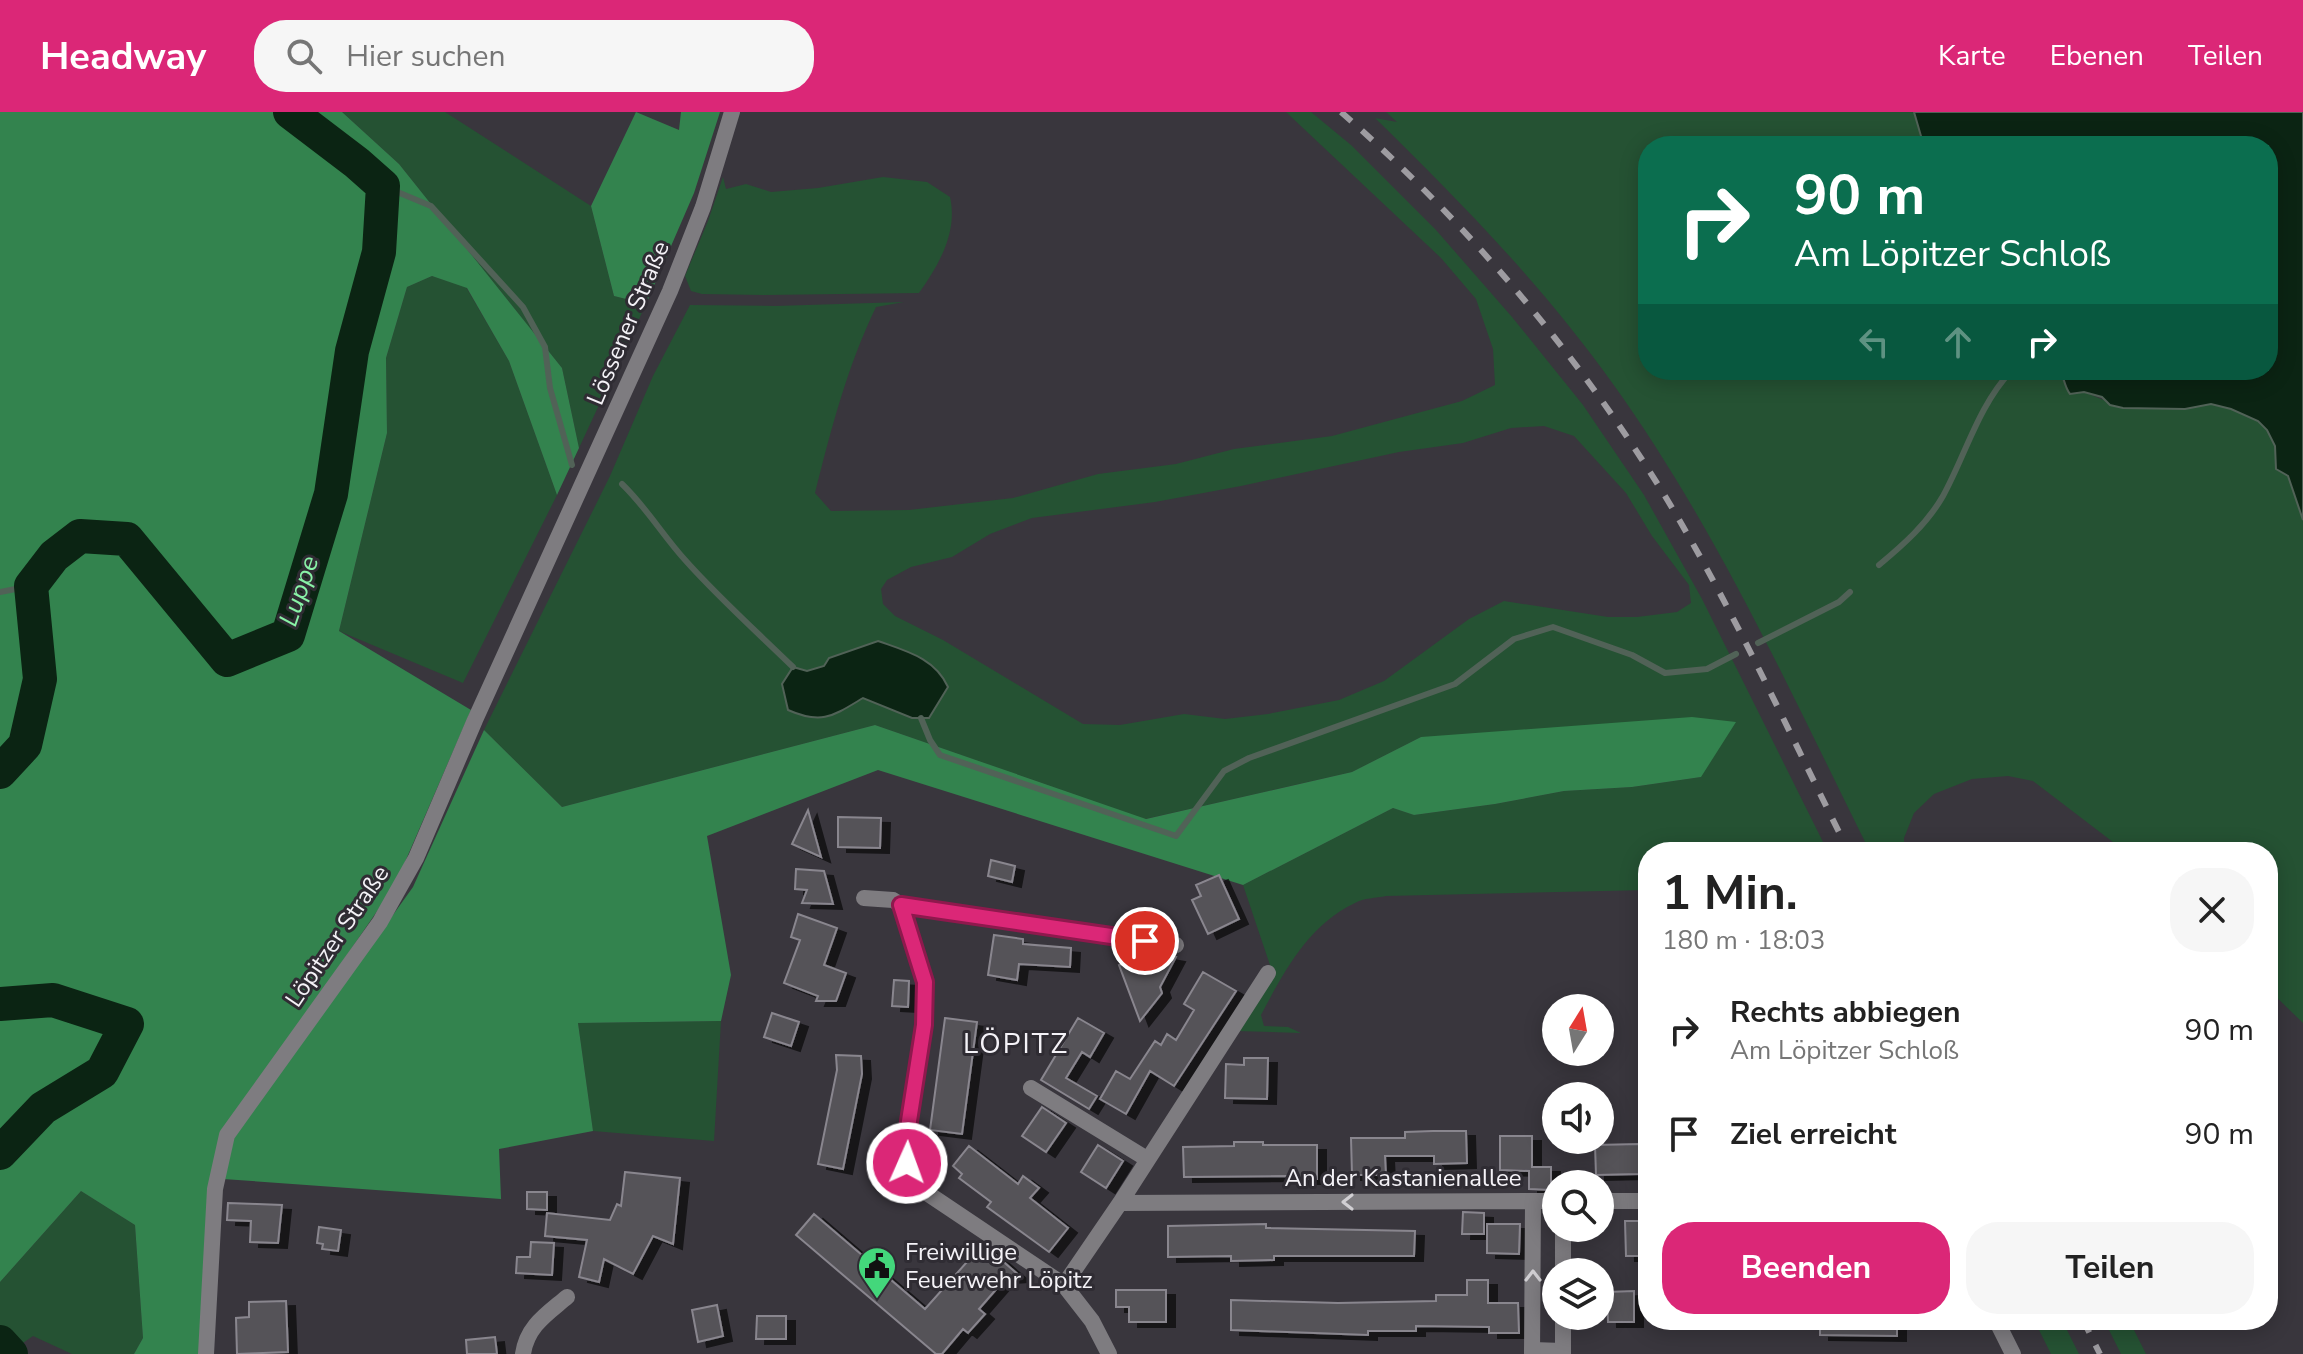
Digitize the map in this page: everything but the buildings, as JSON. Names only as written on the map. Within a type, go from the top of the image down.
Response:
[{"type":"street","name":"Lössener Straße","points":[[554,548],[670,291],[703,207],[732,112]]},
{"type":"street","name":"Löpitzer Straße","points":[[206,1354],[215,1189],[227,1135],[399,892],[554,548]]},
{"type":"street","points":[[864,898],[1176,945]]},
{"type":"street","points":[[901,905],[925,982],[924,1025],[909,1121],[907,1163],[912,1183],[1064,1285],[1092,1321],[1109,1354]]},
{"type":"street","points":[[1064,1285],[1268,973]]},
{"type":"street","points":[[1031,1088],[1147,1159]]},
{"type":"street","points":[[1533,1201],[1542,1201]]},
{"type":"street","name":"An der Kastanienallee","points":[[1120,1203],[1533,1201],[1532,1352]]},
{"type":"street","points":[[1614,1201],[1638,1201]]},
{"type":"street","points":[[523,1354],[534,1325],[567,1297]]},
{"type":"street","points":[[1532,1352],[1563,1352],[1563,1330]]},
{"type":"street","points":[[2001,1330],[2013,1354]]},
{"type":"shaded area","points":[[342,112],[445,112],[591,206],[614,296],[646,304],[579,448],[562,368],[399,164]]},
{"type":"shaded area","points":[[1286,112],[1311,112],[1351,145],[1436,230],[1583,405],[1644,495],[1702,599],[1823,842],[1638,842],[1638,890],[1386,896],[1362,900],[1338,912],[1311,937],[1288,966],[1261,1015],[1264,1026],[1288,1027],[1301,1033],[1237,1031],[1273,974],[1243,885],[1393,808],[1414,815],[1564,791],[1632,787],[1701,777],[1421,737],[1352,772],[1145,819],[875,725],[562,807],[484,730],[610,476],[653,376],[690,305],[904,302],[876,307],[848,376],[815,493],[831,511],[909,510],[1013,498],[1098,474],[1176,464],[1234,449],[1332,436],[1462,401],[1495,385],[1493,349],[1476,299],[1441,258]],"holes":[[[1544,426],[1574,436],[1626,493],[1652,536],[1689,585],[1691,603],[1677,612],[1608,617],[1504,601],[1469,619],[1384,681],[1339,700],[1268,714],[1225,719],[1184,714],[1120,725],[1083,724],[943,640],[895,616],[883,604],[881,589],[887,580],[911,567],[952,557],[990,534],[1032,518],[1155,502],[1241,486],[1399,452],[1463,443],[1511,428]]]},
{"type":"shaded area","points":[[1386,112],[1914,112],[1921,136],[1638,136],[1638,380],[2064,380],[2070,394],[2084,392],[2123,408],[2185,409],[2211,404],[2258,421],[2275,446],[2276,469],[2288,476],[2303,520],[2303,1023],[2278,999],[2278,842],[2113,842],[2033,781],[2008,776],[1972,779],[1934,794],[1914,813],[1904,842],[1865,842],[1751,613],[1651,439],[1586,348],[1530,279],[1375,118],[1397,122]]},
{"type":"shaded area","points":[[1914,112],[2303,112],[2303,520],[2288,476],[2276,469],[2275,446],[2258,421],[2211,404],[2185,409],[2123,408],[2084,392],[2070,394],[2064,380],[2278,380],[2278,136],[1921,136]]},
{"type":"shaded area","points":[[723,177],[726,189],[746,184],[771,192],[883,177],[927,182],[950,197],[949,235],[940,260],[919,293],[702,294],[691,291],[685,276]]},
{"type":"shaded area","points":[[432,276],[466,287],[509,361],[557,495],[463,683],[339,631],[387,433],[386,358],[407,287]]},
{"type":"shaded area","points":[[878,641],[928,662],[942,677],[948,687],[929,718],[912,718],[863,698],[843,710],[819,718],[788,710],[782,684],[793,667],[807,671],[824,666],[829,658]]},
{"type":"shaded area","points":[[721,1021],[714,1141],[593,1131],[578,1023]]},
{"type":"shaded area","points":[[81,1191],[135,1225],[143,1338],[134,1354],[72,1354],[33,1336],[10,1352],[12,1354],[0,1354],[0,1282]]},
{"type":"shaded area","points":[[2039,1330],[2067,1330],[2079,1354],[2051,1354]]},
{"type":"shaded area","points":[[2109,1330],[2134,1330],[2146,1354],[2121,1354]]},
{"type":"green space","points":[[0,112],[342,112],[399,164],[562,368],[579,448],[557,495],[509,361],[467,288],[432,276],[407,287],[386,358],[387,433],[339,631],[471,710],[395,885],[224,1134],[201,1354],[134,1354],[143,1338],[135,1225],[81,1191],[0,1282]]},
{"type":"green space","points":[[636,112],[679,130],[681,112],[720,112],[694,193],[646,304],[614,296],[591,206]]},
{"type":"green space","points":[[1692,717],[1736,722],[1701,777],[1632,787],[1564,791],[1414,815],[1393,808],[1243,885],[878,770],[707,836],[731,975],[721,1021],[578,1023],[593,1131],[499,1149],[501,1199],[223,1179],[233,1138],[413,887],[484,730],[562,807],[875,725],[1146,819],[1352,772],[1421,737]]},
{"type":"waterway","name":"Luppe","points":[[0,772],[25,745],[40,679],[31,586],[54,556],[80,536],[127,539],[227,660],[288,635],[331,494],[352,351],[379,252],[383,186],[290,112]]},
{"type":"waterway","points":[[383,186],[431,206],[523,307],[545,347],[550,388],[572,465]]},
{"type":"waterway","points":[[1879,565],[1914,534],[1937,506],[1981,415],[2003,380]]},
{"type":"waterway","points":[[622,484],[699,575],[793,667]]},
{"type":"waterway","points":[[0,592],[31,586]]},
{"type":"waterway","points":[[1758,643],[1839,602],[1850,592]]},
{"type":"waterway","points":[[921,718],[940,755],[1176,836],[1224,771],[1249,758],[1455,684],[1514,639],[1553,627],[1632,655],[1665,673],[1707,669],[1736,654]]},
{"type":"waterway","name":"Luppe","points":[[0,1004],[53,1000],[127,1024],[102,1072],[43,1108],[0,1153]]},
{"type":"waterway","name":"Luppe","points":[[0,1342],[11,1354]]},
{"type":"railway","points":[[1341,112],[1476,244],[1557,341],[1631,443],[1714,583],[1844,842]]},
{"type":"railway","points":[[2088,1330],[2100,1354]]},
{"type":"place","name":"Freiwillige Feuerwehr Löpitz","points":[[877,1300]]},
{"type":"district","name":"LÖPITZ","points":[[1016,1044]]},
{"type":"route","points":[[907,1163],[909,1121],[924,1025],[925,982],[901,905],[1145,941]]}]
